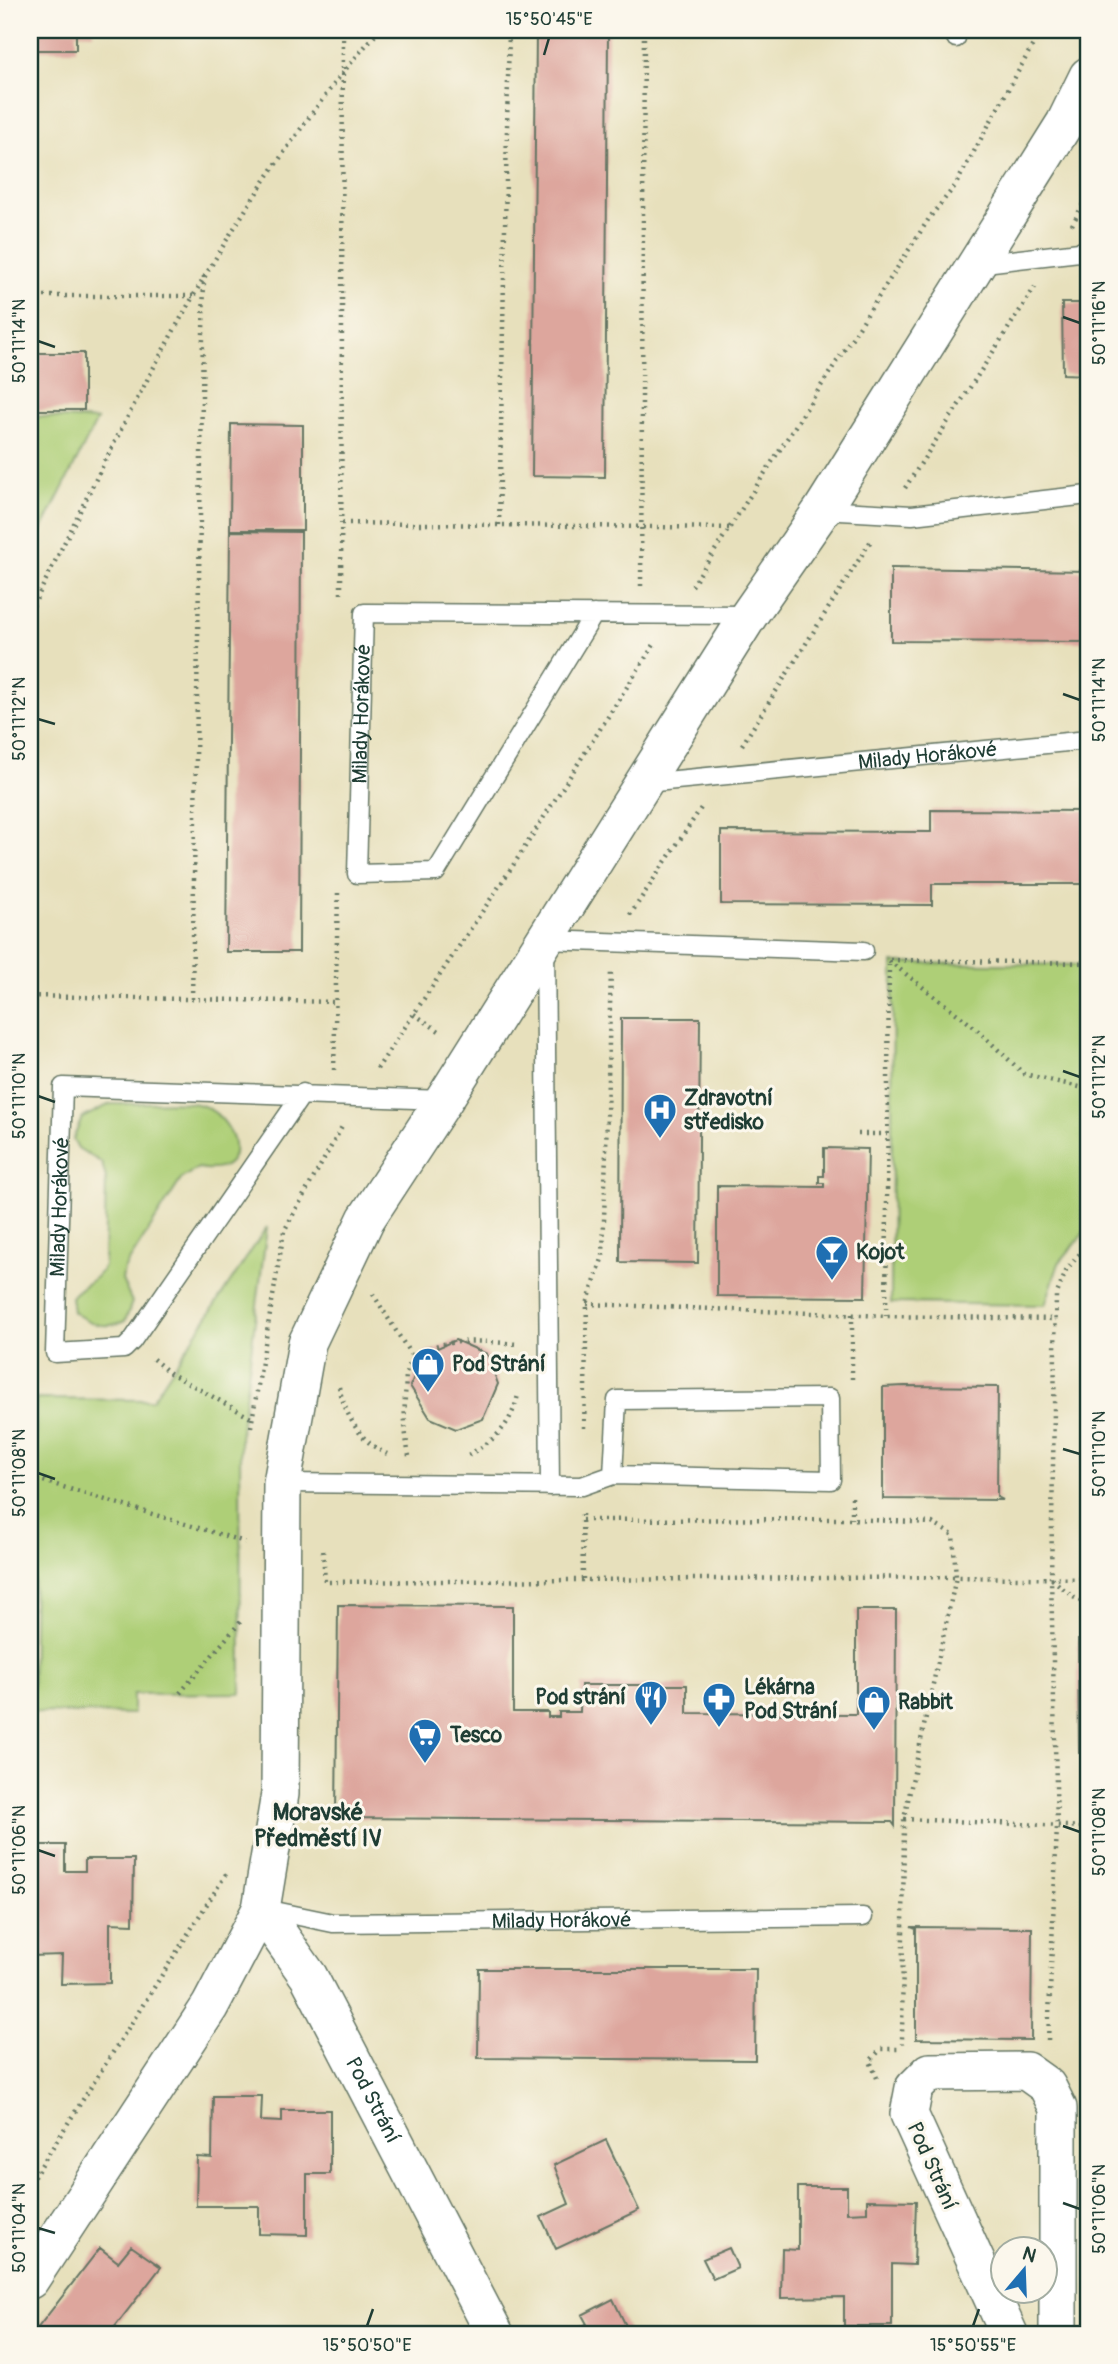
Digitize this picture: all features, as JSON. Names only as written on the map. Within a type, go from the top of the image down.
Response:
[{"type":"street","points":[[30,2280],[210,2006],[261,1909],[280,1794],[282,1483],[307,1343],[366,1219],[473,1055],[749,615],[822,510],[1065,123],[1088,76]]},
{"type":"street","name":"Pod Strání","points":[[261,1909],[309,1977],[495,2334]]},
{"type":"street","name":"Pod Strání","points":[[1009,2334],[909,2114],[914,2088],[930,2072],[1026,2071],[1047,2086]]},
{"type":"street","points":[[1047,2086],[1058,2108],[1058,2334]]},
{"type":"lane","points":[[976,264],[1088,251]]},
{"type":"lane","points":[[822,510],[912,515],[1088,495]]},
{"type":"lane","name":"Milady Horákové","points":[[594,614],[436,872],[357,874],[365,613],[642,614],[749,615]]},
{"type":"lane","name":"Milady Horákové","points":[[642,783],[1088,740]]},
{"type":"lane","points":[[550,1486],[545,940],[864,951]]},
{"type":"lane","name":"Milady Horákové","points":[[132,1342],[124,1349],[55,1353],[64,1087],[303,1093],[444,1100]]},
{"type":"lane","points":[[132,1342],[303,1093]]},
{"type":"lane","points":[[282,1483],[583,1486],[613,1475],[831,1480],[830,1398],[617,1400],[613,1475]]},
{"type":"lane","name":"Milady Horákové","points":[[261,1909],[334,1923],[863,1917]]},
{"type":"path","points":[[341,605],[344,30]]},
{"type":"path","points":[[30,865],[31,611],[204,275],[252,198],[343,69],[380,30]]},
{"type":"path","points":[[499,524],[509,30]]},
{"type":"path","points":[[642,614],[640,526],[644,30]]},
{"type":"path","points":[[583,1579],[587,1304],[603,1256],[612,943],[1057,255],[1088,195]]},
{"type":"path","points":[[192,999],[204,275]]},
{"type":"path","points":[[30,296],[193,296]]},
{"type":"path","points":[[342,523],[732,527]]},
{"type":"path","points":[[334,1095],[338,879]]},
{"type":"path","points":[[864,951],[877,960],[1088,963]]},
{"type":"path","points":[[889,960],[972,1026],[1024,1074],[1088,1089]]},
{"type":"path","points":[[886,1316],[889,960]]},
{"type":"path","points":[[30,996],[337,1002]]},
{"type":"path","points":[[414,1014],[473,1055]]},
{"type":"path","points":[[858,1134],[887,1134]]},
{"type":"path","points":[[1047,2086],[1057,1826],[1051,1578],[1056,1320],[1060,1281],[1088,1244]]},
{"type":"path","points":[[363,1298],[368,1286],[413,1358]]},
{"type":"path","points":[[587,1304],[1056,1320]]},
{"type":"path","points":[[517,1331],[518,1356]]},
{"type":"path","points":[[132,1342],[170,1373],[251,1418]]},
{"type":"path","points":[[403,1460],[411,1461],[404,1432],[407,1371],[413,1358],[425,1349],[458,1342],[517,1345]]},
{"type":"path","points":[[338,1382],[344,1408],[356,1430],[376,1449],[396,1459]]},
{"type":"path","points":[[460,1460],[502,1433],[513,1414],[519,1392]]},
{"type":"path","points":[[30,1477],[250,1543]]},
{"type":"path","points":[[582,1520],[932,1522],[953,1535],[956,1577],[905,1819],[902,2049]]},
{"type":"path","points":[[322,1542],[325,1582],[1088,1578]]},
{"type":"path","points":[[1051,1578],[1073,1597],[1088,1604]]},
{"type":"path","points":[[180,1693],[249,1611]]},
{"type":"path","points":[[905,1819],[1088,1827]]},
{"type":"path","points":[[30,2183],[229,1870]]},
{"type":"green space","points":[[30,416],[97,420],[30,553]]},
{"type":"green space","points":[[893,963],[1088,965],[1088,1228],[1059,1263],[1045,1305],[891,1303]]},
{"type":"green space","points":[[177,1102],[197,1104],[210,1109],[230,1131],[234,1155],[228,1164],[216,1169],[198,1168],[182,1178],[124,1269],[122,1280],[132,1302],[125,1321],[104,1325],[86,1320],[73,1312],[71,1297],[97,1276],[104,1266],[106,1178],[102,1163],[78,1148],[73,1139],[82,1118],[110,1104]]},
{"type":"green space","points":[[267,1227],[240,1438],[241,1693],[133,1694],[133,1714],[32,1712],[36,1399],[152,1400]]},
{"type":"building","points":[[30,30],[93,30],[93,34],[76,33],[76,50],[30,50]]},
{"type":"building","points":[[536,30],[608,30],[605,477],[532,476]]},
{"type":"building","points":[[1062,303],[1088,303],[1088,375],[1063,374]]},
{"type":"building","points":[[31,353],[84,353],[84,410],[30,410]]},
{"type":"building","points":[[231,424],[303,425],[303,530],[230,530]]},
{"type":"building","points":[[230,531],[301,532],[299,952],[226,952]]},
{"type":"building","points":[[891,568],[1088,571],[1088,642],[891,641]]},
{"type":"building","points":[[931,810],[1088,811],[1088,884],[932,884],[932,905],[721,904],[721,831],[931,832]]},
{"type":"building","name":"Zdravotní středisko","points":[[621,1018],[700,1018],[698,1263],[620,1262]]},
{"type":"building","points":[[824,1148],[868,1149],[865,1297],[717,1296],[717,1186],[824,1187],[824,1183],[819,1183],[819,1176],[824,1176]]},
{"type":"building","points":[[455,1340],[487,1354],[498,1384],[483,1419],[456,1429],[430,1418],[410,1386],[424,1354]]},
{"type":"building","points":[[883,1387],[998,1387],[997,1497],[1003,1500],[883,1499]]},
{"type":"building","points":[[338,1605],[513,1606],[513,1712],[548,1712],[548,1717],[559,1717],[559,1712],[580,1712],[581,1685],[687,1685],[687,1713],[856,1714],[856,1610],[896,1610],[895,1826],[892,1822],[336,1818]]},
{"type":"building","points":[[1078,1640],[1088,1640],[1088,1753],[1079,1753]]},
{"type":"building","points":[[30,1845],[65,1845],[65,1871],[85,1871],[85,1859],[134,1859],[133,1924],[110,1923],[110,1983],[61,1984],[62,1955],[30,1956]]},
{"type":"building","points":[[911,1927],[1032,1928],[1031,2040],[916,2039],[916,1929]]},
{"type":"building","points":[[479,1969],[756,1969],[755,2060],[478,2058]]},
{"type":"building","points":[[213,2096],[262,2096],[261,2121],[282,2122],[282,2110],[330,2110],[330,2174],[307,2174],[307,2235],[259,2234],[259,2206],[196,2206],[197,2157],[212,2158]]},
{"type":"building","points":[[606,2140],[639,2210],[556,2249],[541,2217],[569,2204],[554,2165]]},
{"type":"building","points":[[798,2187],[847,2187],[847,2213],[867,2212],[867,2200],[916,2201],[914,2265],[892,2264],[892,2326],[844,2326],[844,2297],[781,2298],[782,2249],[798,2250]]},
{"type":"building","points":[[131,2246],[161,2267],[114,2328],[122,2334],[33,2334],[100,2248],[118,2262]]},
{"type":"building","points":[[729,2248],[738,2268],[713,2279],[703,2259]]},
{"type":"building","points":[[613,2299],[630,2334],[567,2334],[587,2324],[582,2315]]},
{"type":"place","name":"Zdravotní středisko","points":[[660,1140]]},
{"type":"place","name":"Kojot","points":[[832,1282]]},
{"type":"place","name":"Pod Strání","points":[[428,1394]]},
{"type":"place","name":"Pod strání","points":[[651,1727]]},
{"type":"place","name":"Lékárna Pod Strání","points":[[719,1729]]},
{"type":"place","name":"Rabbit","points":[[874,1732]]},
{"type":"place","name":"Tesco","points":[[425,1765]]},
{"type":"district","name":"Moravské Předměstí IV","points":[[318,1825]]}]
